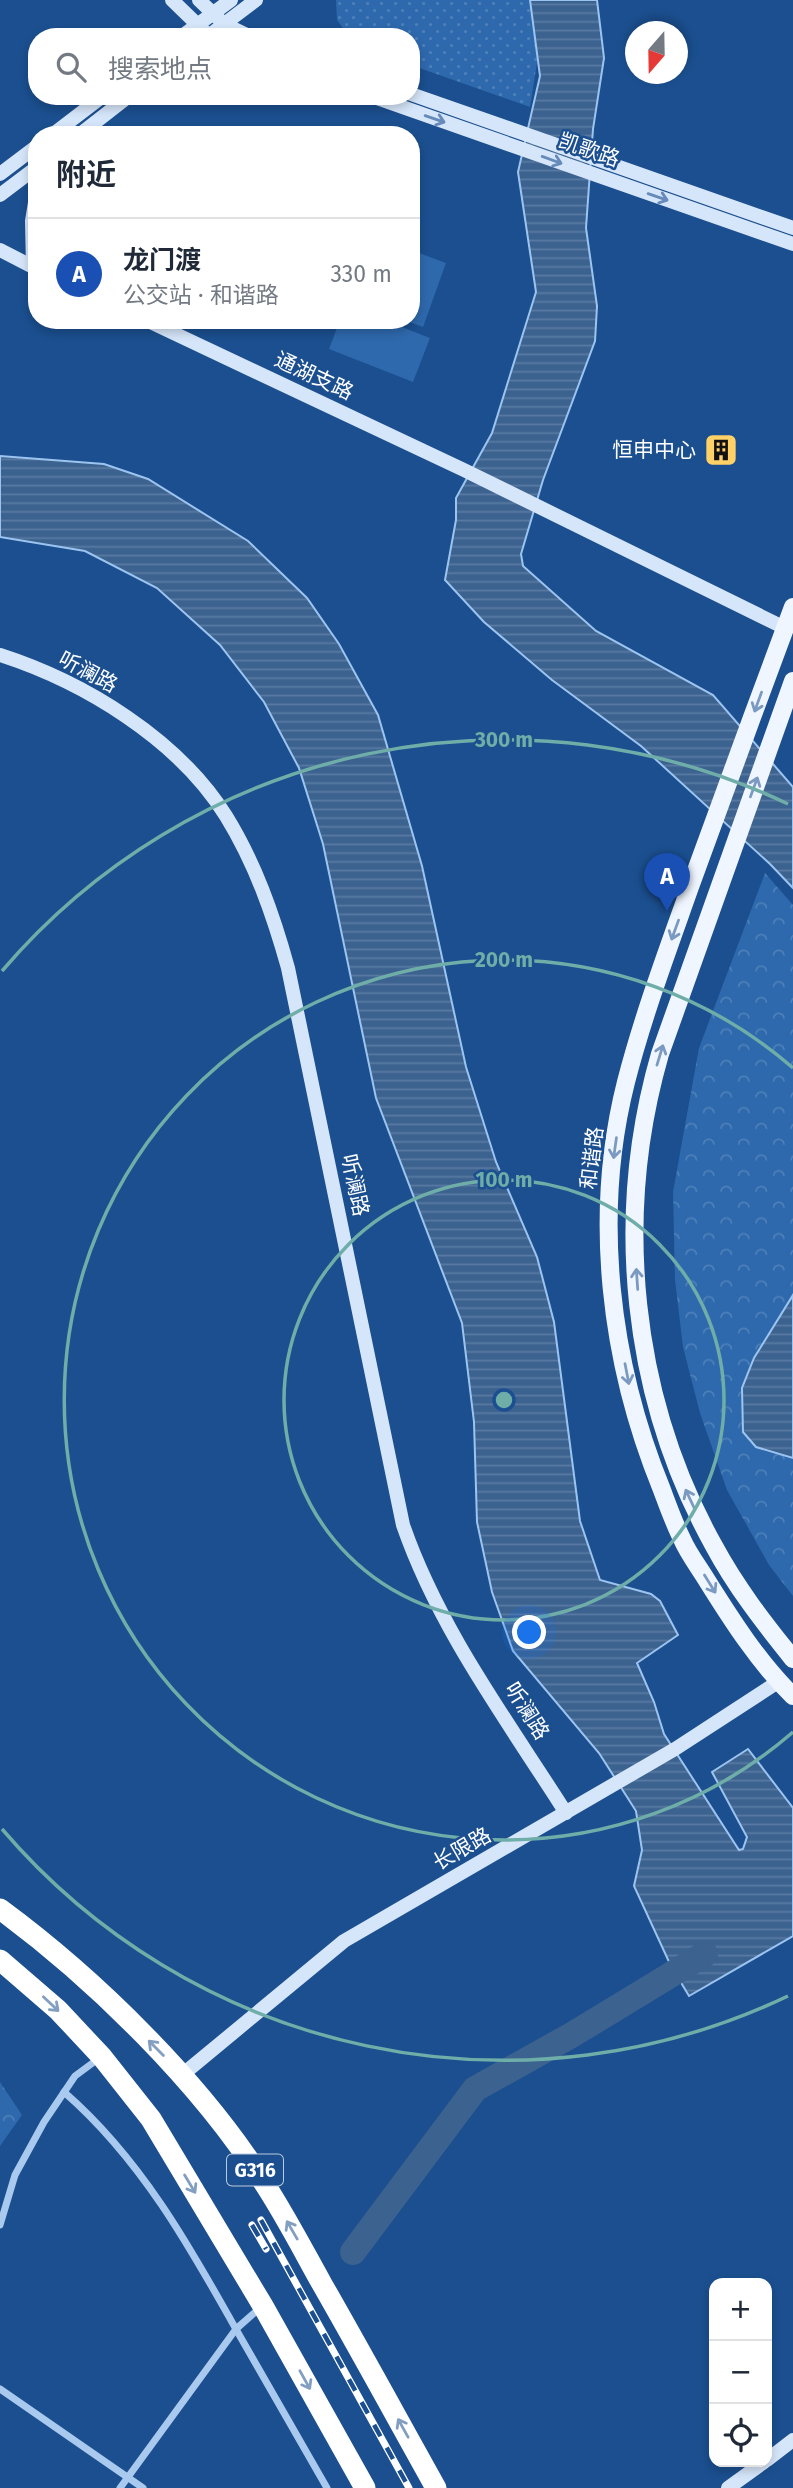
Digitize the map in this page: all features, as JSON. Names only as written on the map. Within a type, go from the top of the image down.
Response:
[{"type":"highway","name":"G316","points":[[0,1909],[82,1975],[182,2075],[264,2181],[436,2488]]},
{"type":"highway","name":"G316","points":[[0,1960],[58,2010],[102,2057],[151,2119],[263,2306],[365,2488]]},
{"type":"main road","name":"和谐路","points":[[793,607],[650,1001],[625,1085],[614,1149],[609,1217],[611,1284],[631,1398],[653,1469],[683,1541],[726,1610],[778,1682],[793,1696]]},
{"type":"main road","points":[[793,681],[660,1054],[650,1089],[635,1195],[634,1234],[640,1320],[663,1431],[686,1491],[728,1570],[748,1601],[793,1659]]},
{"type":"street","points":[[172,0],[201,28]]},
{"type":"street","points":[[199,0],[218,19],[234,28]]},
{"type":"street","points":[[214,28],[231,0]]},
{"type":"street","points":[[193,28],[256,0]]},
{"type":"street","name":"凯歌路","points":[[420,97],[793,228]]},
{"type":"street","points":[[64,126],[91,105]]},
{"type":"street","points":[[91,126],[117,105]]},
{"type":"street","name":"凯歌路","points":[[397,105],[793,244]]},
{"type":"street","points":[[0,174],[28,153]]},
{"type":"street","points":[[0,195],[28,174]]},
{"type":"street","points":[[0,250],[28,264]]},
{"type":"street","name":"通湖支路","points":[[165,329],[545,509],[783,633]]},
{"type":"street","name":"听澜路","points":[[0,655],[62,679],[120,712],[154,738],[204,787],[225,814],[245,851],[263,889],[288,968],[403,1525],[417,1564],[438,1607],[566,1813]]},
{"type":"street","name":"长限路","points":[[182,2075],[344,1941],[675,1749],[778,1682]]},
{"type":"street","points":[[0,2225],[15,2175],[44,2122],[75,2076],[102,2057]]},
{"type":"street","points":[[64,2092],[109,2135],[140,2172],[210,2280],[327,2488]]},
{"type":"street","points":[[120,2488],[236,2329],[263,2306]]},
{"type":"street","points":[[0,2389],[143,2488]]},
{"type":"street","points":[[772,2456],[793,2440]]},
{"type":"street","points":[[728,2488],[757,2467]]},
{"type":"green space","points":[[336,0],[534,0],[542,31],[530,107],[420,68],[420,28],[343,28],[337,20]]},
{"type":"green space","points":[[420,253],[446,263],[423,327],[420,326]]},
{"type":"green space","points":[[337,329],[407,329],[430,338],[413,382],[329,349]]},
{"type":"green space","points":[[765,873],[793,905],[793,1596],[769,1565],[727,1490],[700,1413],[683,1347],[675,1280],[673,1192],[699,1048]]},
{"type":"green space","points":[[0,2082],[22,2115],[0,2146]]},
{"type":"shaded area","points":[[530,0],[597,0],[604,58],[593,129],[586,228],[597,306],[595,341],[543,480],[521,554],[523,566],[596,631],[713,695],[793,787],[793,888],[641,746],[552,680],[484,622],[445,580],[456,520],[456,498],[492,433],[536,292],[518,172],[540,76]]},
{"type":"shaded area","points":[[0,456],[104,464],[148,479],[248,541],[307,598],[339,644],[378,715],[422,866],[466,1067],[496,1162],[537,1257],[554,1322],[580,1521],[600,1580],[651,1594],[660,1601],[678,1635],[637,1663],[664,1734],[739,1850],[743,1849],[747,1837],[712,1772],[748,1749],[793,1808],[793,1936],[689,1996],[670,1964],[634,1886],[642,1850],[636,1811],[599,1753],[513,1651],[492,1592],[477,1522],[474,1422],[462,1323],[376,1098],[323,844],[299,768],[264,702],[220,645],[157,588],[85,551],[0,537]]},
{"type":"shaded area","points":[[793,1295],[793,1458],[756,1447],[743,1432],[742,1388],[754,1358]]},
{"type":"waterway","points":[[353,2252],[475,2089],[570,2036],[705,1954]]},
{"type":"railway","points":[[261,2220],[409,2488]]},
{"type":"railway","points":[[252,2225],[266,2249]]},
{"type":"place","name":"恒申中心","points":[[721,450]]},
{"type":"place","name":"龙门渡","points":[[667,911]]}]
